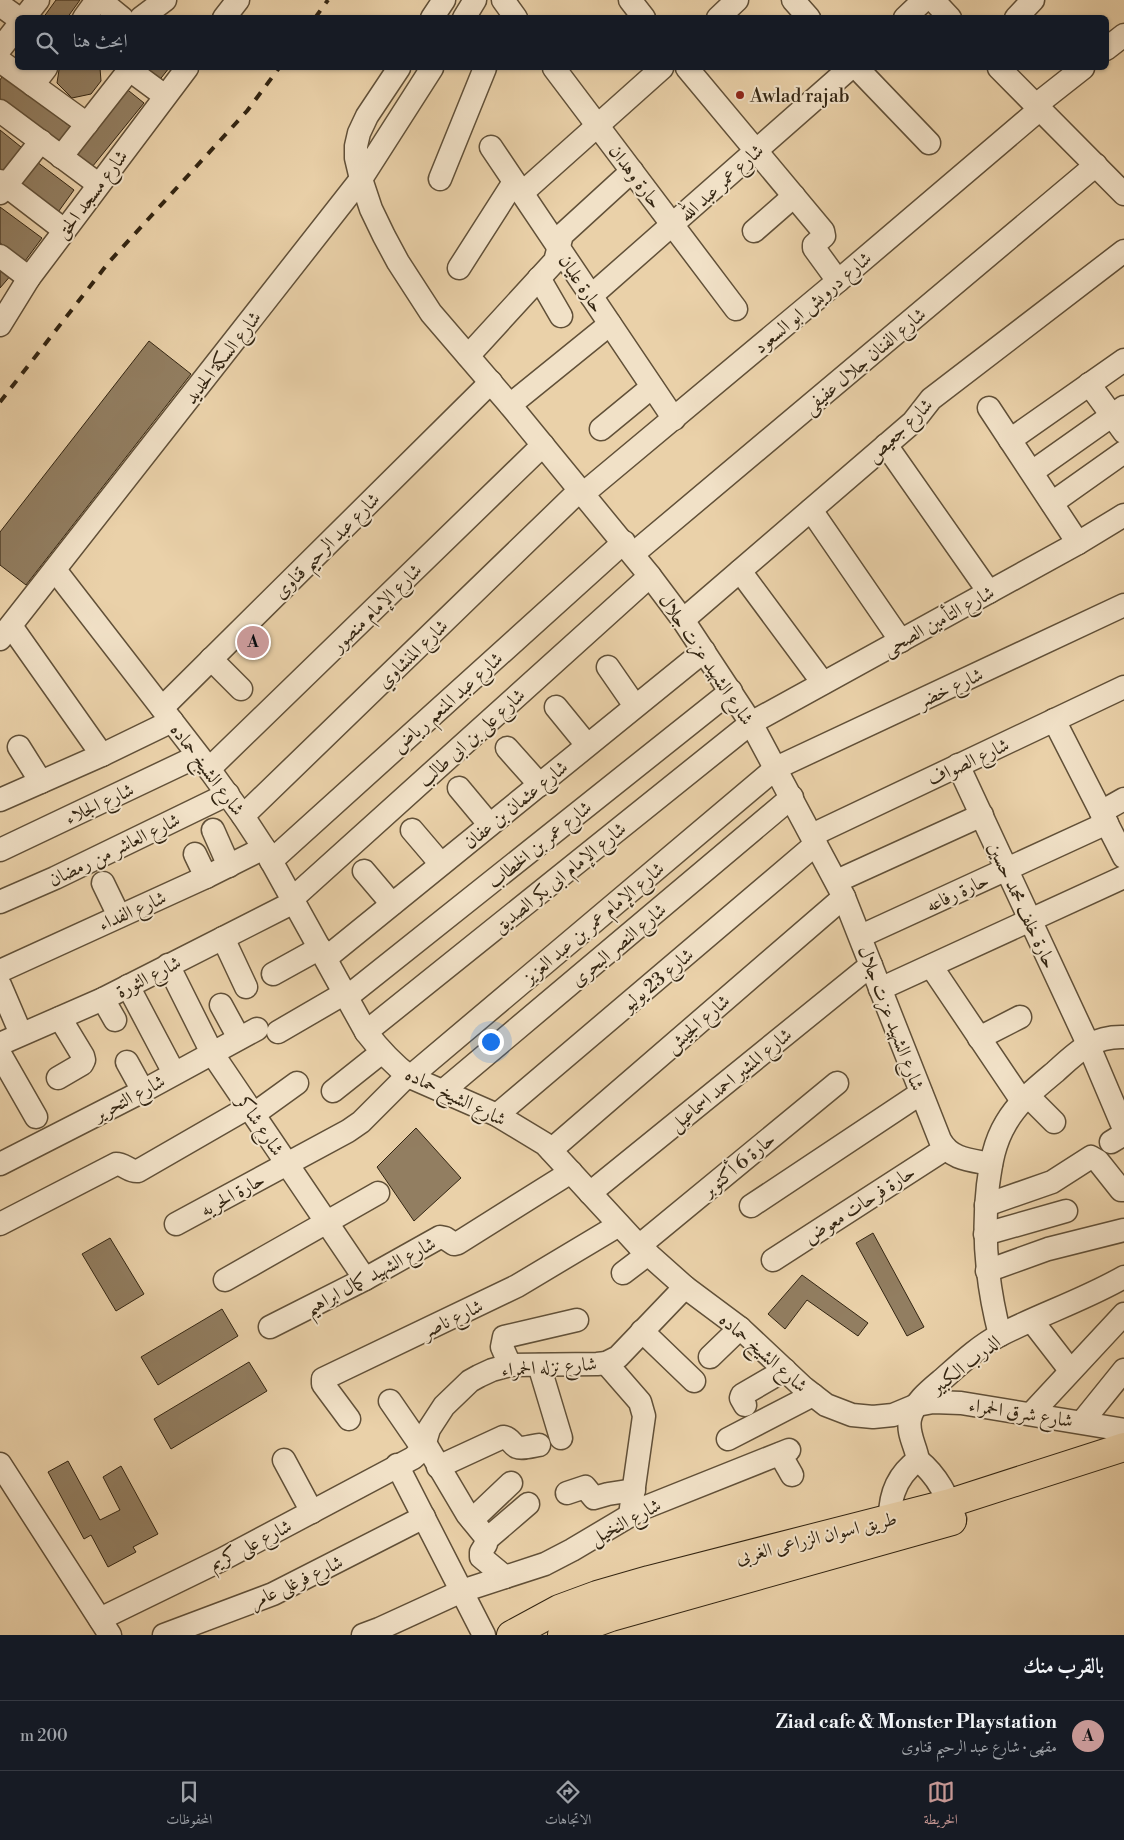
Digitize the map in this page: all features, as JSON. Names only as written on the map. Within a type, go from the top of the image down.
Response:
[{"type":"main road","name":"طريق اسوان الزراعى الغربى","points":[[952,1511],[1124,1446]]},
{"type":"main road","name":"طريق اسوان الزراعى الغربى","points":[[511,1635],[566,1628],[597,1595],[649,1580],[890,1528],[1124,1464]]},
{"type":"street","points":[[26,15],[38,0]]},
{"type":"street","points":[[86,15],[99,0],[118,15]]},
{"type":"street","points":[[145,15],[165,0]]},
{"type":"street","points":[[226,15],[238,0]]},
{"type":"street","points":[[434,15],[444,0]]},
{"type":"street","points":[[466,15],[475,0]]},
{"type":"street","points":[[630,0],[642,15]]},
{"type":"street","points":[[721,15],[737,0]]},
{"type":"street","points":[[793,0],[806,15]]},
{"type":"street","points":[[908,15],[924,0]]},
{"type":"street","points":[[933,0],[947,15]]},
{"type":"street","points":[[1019,15],[1033,0]]},
{"type":"street","points":[[0,5],[15,16]]},
{"type":"street","points":[[0,49],[15,30]]},
{"type":"street","points":[[1109,47],[1124,35]]},
{"type":"street","points":[[0,61],[87,124]]},
{"type":"street","points":[[33,85],[44,70]]},
{"type":"street","points":[[61,156],[128,70]]},
{"type":"street","points":[[132,70],[165,96]]},
{"type":"street","name":"شارع مسجد الحق","points":[[0,325],[29,278],[184,70]]},
{"type":"street","name":"شارع الشهيد عزت جلال","points":[[398,70],[367,116],[359,133],[356,146],[356,158],[371,209],[398,262],[431,313],[491,382],[650,576],[683,620],[752,723],[840,889],[861,936],[880,990],[945,1148]]},
{"type":"street","name":"شارع السكة الحديد","points":[[5,633],[361,179],[431,70]]},
{"type":"street","points":[[440,179],[484,70]]},
{"type":"street","name":"حارة وهدان","points":[[556,70],[736,309]]},
{"type":"street","points":[[459,268],[518,187],[598,124],[660,70]]},
{"type":"street","points":[[689,70],[823,231],[824,236],[814,245],[814,248],[838,281]]},
{"type":"street","name":"شارع عمر عبد الله","points":[[591,296],[848,70]]},
{"type":"street","points":[[859,70],[929,143]]},
{"type":"street","points":[[1001,70],[1124,194]]},
{"type":"street","name":"شارع درويش ابو السعود","points":[[582,492],[674,419],[838,281],[1081,70]]},
{"type":"street","points":[[0,110],[98,184]]},
{"type":"street","points":[[41,141],[2,186],[64,230]]},
{"type":"street","name":"حارة عليان","points":[[491,147],[674,419]]},
{"type":"street","name":"شارع الفنان جلال عفيفى","points":[[628,548],[1096,165]]},
{"type":"street","points":[[468,356],[555,261],[562,235],[632,171]]},
{"type":"street","points":[[754,231],[794,196]]},
{"type":"street","name":"شارع جعيص","points":[[683,620],[913,422],[931,400],[1124,251]]},
{"type":"street","points":[[0,256],[29,278]]},
{"type":"street","points":[[539,278],[561,316]]},
{"type":"street","points":[[510,405],[610,324]]},
{"type":"street","points":[[1010,440],[1124,360]]},
{"type":"street","name":"شارع عبد الرحيم قناوى","points":[[0,800],[102,756],[167,715],[211,659],[491,382]]},
{"type":"street","points":[[1032,472],[1120,419],[1089,384]]},
{"type":"street","points":[[601,429],[652,387]]},
{"type":"street","points":[[989,408],[1078,543]]},
{"type":"street","name":"شارع الإمام منصور","points":[[204,762],[543,445]]},
{"type":"street","points":[[886,445],[989,592]]},
{"type":"street","points":[[1052,503],[1124,452]]},
{"type":"street","name":"شارع المنشاوي","points":[[243,816],[582,492]]},
{"type":"street","points":[[811,510],[901,641]]},
{"type":"street","name":"شارع التأمين الصحى","points":[[752,723],[1078,543],[1124,515]]},
{"type":"street","name":"شارع عبد المنعم رياض","points":[[268,854],[628,548]]},
{"type":"street","name":"شارع الشيخ حماده","points":[[55,570],[204,762],[243,816],[268,854],[366,1032],[382,1052],[409,1076],[498,1115],[536,1138],[551,1150],[643,1250],[685,1287],[740,1328],[826,1405],[863,1416],[883,1417],[917,1405]]},
{"type":"street","points":[[740,571],[823,683]]},
{"type":"street","name":"شارع على بن ابى طالب","points":[[293,900],[650,576]]},
{"type":"street","name":"شارع خضر","points":[[776,768],[1124,606]]},
{"type":"street","points":[[5,633],[102,756]]},
{"type":"street","name":"شارع عثمان بن عفان","points":[[273,974],[323,953],[392,904],[704,651]]},
{"type":"street","points":[[211,659],[241,689]]},
{"type":"street","points":[[608,667],[635,706]]},
{"type":"street","name":"شارع الصواف","points":[[814,840],[958,765],[1124,687]]},
{"type":"street","name":"شارع عمر بن الخطاب","points":[[258,1033],[346,995],[731,691]]},
{"type":"street","points":[[556,707],[587,745]]},
{"type":"street","points":[[1054,720],[1124,857]]},
{"type":"street","name":"شارع الإمام ابى بكر الصديق","points":[[366,1032],[752,723]]},
{"type":"street","points":[[19,747],[41,782]]},
{"type":"street","points":[[507,748],[540,785]]},
{"type":"street","name":"شارع الجلاء","points":[[0,850],[204,762]]},
{"type":"street","name":"حارة خلف محمد حسين","points":[[958,765],[1088,1044],[1120,1135]]},
{"type":"street","name":"شارع الإمام عمر بن عبد العزيز","points":[[409,1076],[776,768]]},
{"type":"street","points":[[459,788],[489,824]]},
{"type":"street","name":"شارع العاشر من رمضان","points":[[0,902],[63,874],[228,794]]},
{"type":"street","name":"شارع النصر البحرى","points":[[443,1092],[792,797]]},
{"type":"street","name":"حارة رفاعه","points":[[861,936],[1007,869],[1104,818],[1124,799]]},
{"type":"street","name":"شارع الجيش","points":[[551,1150],[840,889],[982,815]]},
{"type":"street","points":[[213,830],[229,866]]},
{"type":"street","points":[[412,830],[441,864]]},
{"type":"street","name":"شارع 23 يوليو","points":[[498,1115],[814,840]]},
{"type":"street","points":[[195,854],[206,877]]},
{"type":"street","name":"شارع الفداء","points":[[0,971],[229,866],[268,854]]},
{"type":"street","points":[[364,872],[392,904]]},
{"type":"street","points":[[880,990],[1124,877]]},
{"type":"street","points":[[103,884],[119,916]]},
{"type":"street","name":"شارع الثورة","points":[[0,1044],[103,999],[293,900]]},
{"type":"street","points":[[222,938],[246,988]]},
{"type":"street","name":"شارع شاكر","points":[[168,965],[212,1053],[365,1279]]},
{"type":"street","name":"شارع المشير احمد اسماعيل","points":[[590,1193],[871,965]]},
{"type":"street","points":[[931,966],[979,1038],[1025,1098],[1054,1122]]},
{"type":"street","points":[[0,984],[21,1034]]},
{"type":"street","points":[[128,986],[174,1073]]},
{"type":"street","points":[[103,999],[115,1020]]},
{"type":"street","points":[[221,1005],[258,1033]]},
{"type":"street","points":[[979,1038],[1020,1017]]},
{"type":"street","points":[[58,1078],[82,1064],[84,1058],[60,1018]]},
{"type":"street","name":"شارع التحرير","points":[[0,1164],[143,1091],[212,1053],[258,1033]]},
{"type":"street","points":[[1000,1335],[987,1271],[985,1234],[991,1164],[999,1136],[1013,1112],[1025,1098],[1088,1044],[1108,1038],[1124,1037]]},
{"type":"street","points":[[333,1091],[382,1052]]},
{"type":"street","points":[[0,1054],[36,1117]]},
{"type":"street","points":[[127,1062],[143,1091]]},
{"type":"street","name":"حارة الحريه","points":[[176,1224],[342,1135],[361,1122],[409,1076]]},
{"type":"street","points":[[0,1224],[116,1164],[138,1171],[297,1083]]},
{"type":"street","name":"حارة 6 أكتوبر","points":[[623,1273],[643,1250],[837,1083]]},
{"type":"street","points":[[751,1206],[921,1093]]},
{"type":"street","points":[[945,1148],[958,1157],[991,1164]]},
{"type":"street","name":"حارة فرحات معوض","points":[[773,1260],[945,1148]]},
{"type":"street","points":[[986,1205],[1052,1182],[1091,1158],[1098,1160],[1121,1190],[1124,1190]]},
{"type":"street","name":"شارع الشهيد كمال ابراهيم","points":[[270,1327],[365,1279],[440,1237],[454,1244],[458,1243],[571,1172]]},
{"type":"street","points":[[225,1280],[378,1193]]},
{"type":"street","points":[[985,1234],[1066,1211]]},
{"type":"street","name":"شارع ناصر","points":[[349,1419],[323,1384],[323,1379],[517,1286],[619,1225]]},
{"type":"street","points":[[987,1271],[1048,1249],[1124,1230]]},
{"type":"street","name":"الدرب الكبير","points":[[918,1460],[909,1427],[912,1412],[933,1386],[972,1354],[1000,1335],[1085,1298],[1124,1277]]},
{"type":"street","name":"شارع نزله الحمراء","points":[[424,1446],[435,1417],[470,1381],[492,1370],[510,1365],[539,1366],[606,1363],[618,1356],[685,1287]]},
{"type":"street","points":[[1030,1414],[1124,1314]]},
{"type":"street","points":[[510,1365],[502,1346],[504,1337],[577,1320]]},
{"type":"street","points":[[1032,1321],[1070,1370]]},
{"type":"street","points":[[710,1357],[740,1328]]},
{"type":"street","points":[[642,1331],[694,1381]]},
{"type":"street","points":[[606,1363],[643,1409],[644,1423],[630,1515]]},
{"type":"street","points":[[539,1366],[561,1438]]},
{"type":"street","points":[[745,1405],[741,1398],[742,1395],[785,1370]]},
{"type":"street","points":[[1082,1422],[1124,1370]]},
{"type":"street","points":[[728,1439],[813,1395]]},
{"type":"street","points":[[390,1401],[424,1446],[486,1540]]},
{"type":"street","name":"شارع شرق الحمراء","points":[[917,1405],[947,1402],[1124,1430]]},
{"type":"street","points":[[438,1467],[504,1437],[510,1438],[515,1446],[519,1448],[539,1445]]},
{"type":"street","points":[[424,1446],[412,1458],[397,1465],[484,1635]]},
{"type":"street","name":"شارع النخيل","points":[[363,1635],[379,1630],[462,1591],[545,1564],[562,1556],[630,1515],[785,1452],[792,1475]]},
{"type":"street","points":[[284,1460],[312,1512]]},
{"type":"street","points":[[890,1528],[890,1507],[895,1488],[905,1472],[918,1460],[935,1476],[952,1511]]},
{"type":"street","points":[[0,1464],[105,1627]]},
{"type":"street","name":"شارع على كريم","points":[[105,1627],[221,1560],[397,1465]]},
{"type":"street","points":[[472,1520],[511,1483]]},
{"type":"street","points":[[567,1493],[585,1487],[594,1498],[634,1490]]},
{"type":"street","points":[[504,1577],[481,1557],[481,1552],[485,1547],[486,1540],[528,1504]]},
{"type":"street","name":"شارع فرغلى عامر","points":[[164,1635],[272,1594],[424,1517]]},
{"type":"building","points":[[56,0],[80,0],[69,15],[45,15]]},
{"type":"building","points":[[59,70],[100,70],[101,81],[91,94],[72,98],[57,83]]},
{"type":"building","points":[[141,70],[167,70],[158,82]]},
{"type":"building","points":[[3,75],[72,128],[57,144],[0,99],[0,80]]},
{"type":"building","points":[[124,87],[144,103],[88,172],[68,156]]},
{"type":"building","points":[[0,130],[26,151],[8,175],[0,169]]},
{"type":"building","points":[[37,162],[74,190],[56,215],[19,186]]},
{"type":"building","points":[[0,207],[42,238],[25,261],[0,243]]},
{"type":"building","points":[[0,264],[12,274],[0,288]]},
{"type":"building","points":[[149,341],[191,374],[26,585],[0,565],[0,532]]},
{"type":"building","points":[[416,1128],[461,1178],[414,1221],[377,1167]]},
{"type":"building","points":[[873,1233],[924,1327],[907,1336],[856,1243]]},
{"type":"building","points":[[110,1238],[144,1294],[116,1311],[82,1254]]},
{"type":"building","points":[[802,1275],[868,1323],[858,1336],[807,1300],[785,1329],[768,1314]]},
{"type":"building","points":[[222,1309],[238,1336],[158,1385],[141,1357]]},
{"type":"building","points":[[249,1362],[267,1391],[171,1449],[154,1419]]},
{"type":"building","points":[[68,1461],[100,1520],[120,1510],[103,1477],[121,1466],[158,1534],[133,1547],[136,1552],[108,1567],[91,1535],[84,1539],[48,1472]]},
{"type":"railway","points":[[317,15],[328,0]]},
{"type":"railway","points":[[0,402],[109,262],[247,111],[278,70]]},
{"type":"place","name":"Awlad rajab","points":[[740,95]]},
{"type":"place","name":"Ziad cafe & Monster Playstation","points":[[253,642]]}]
